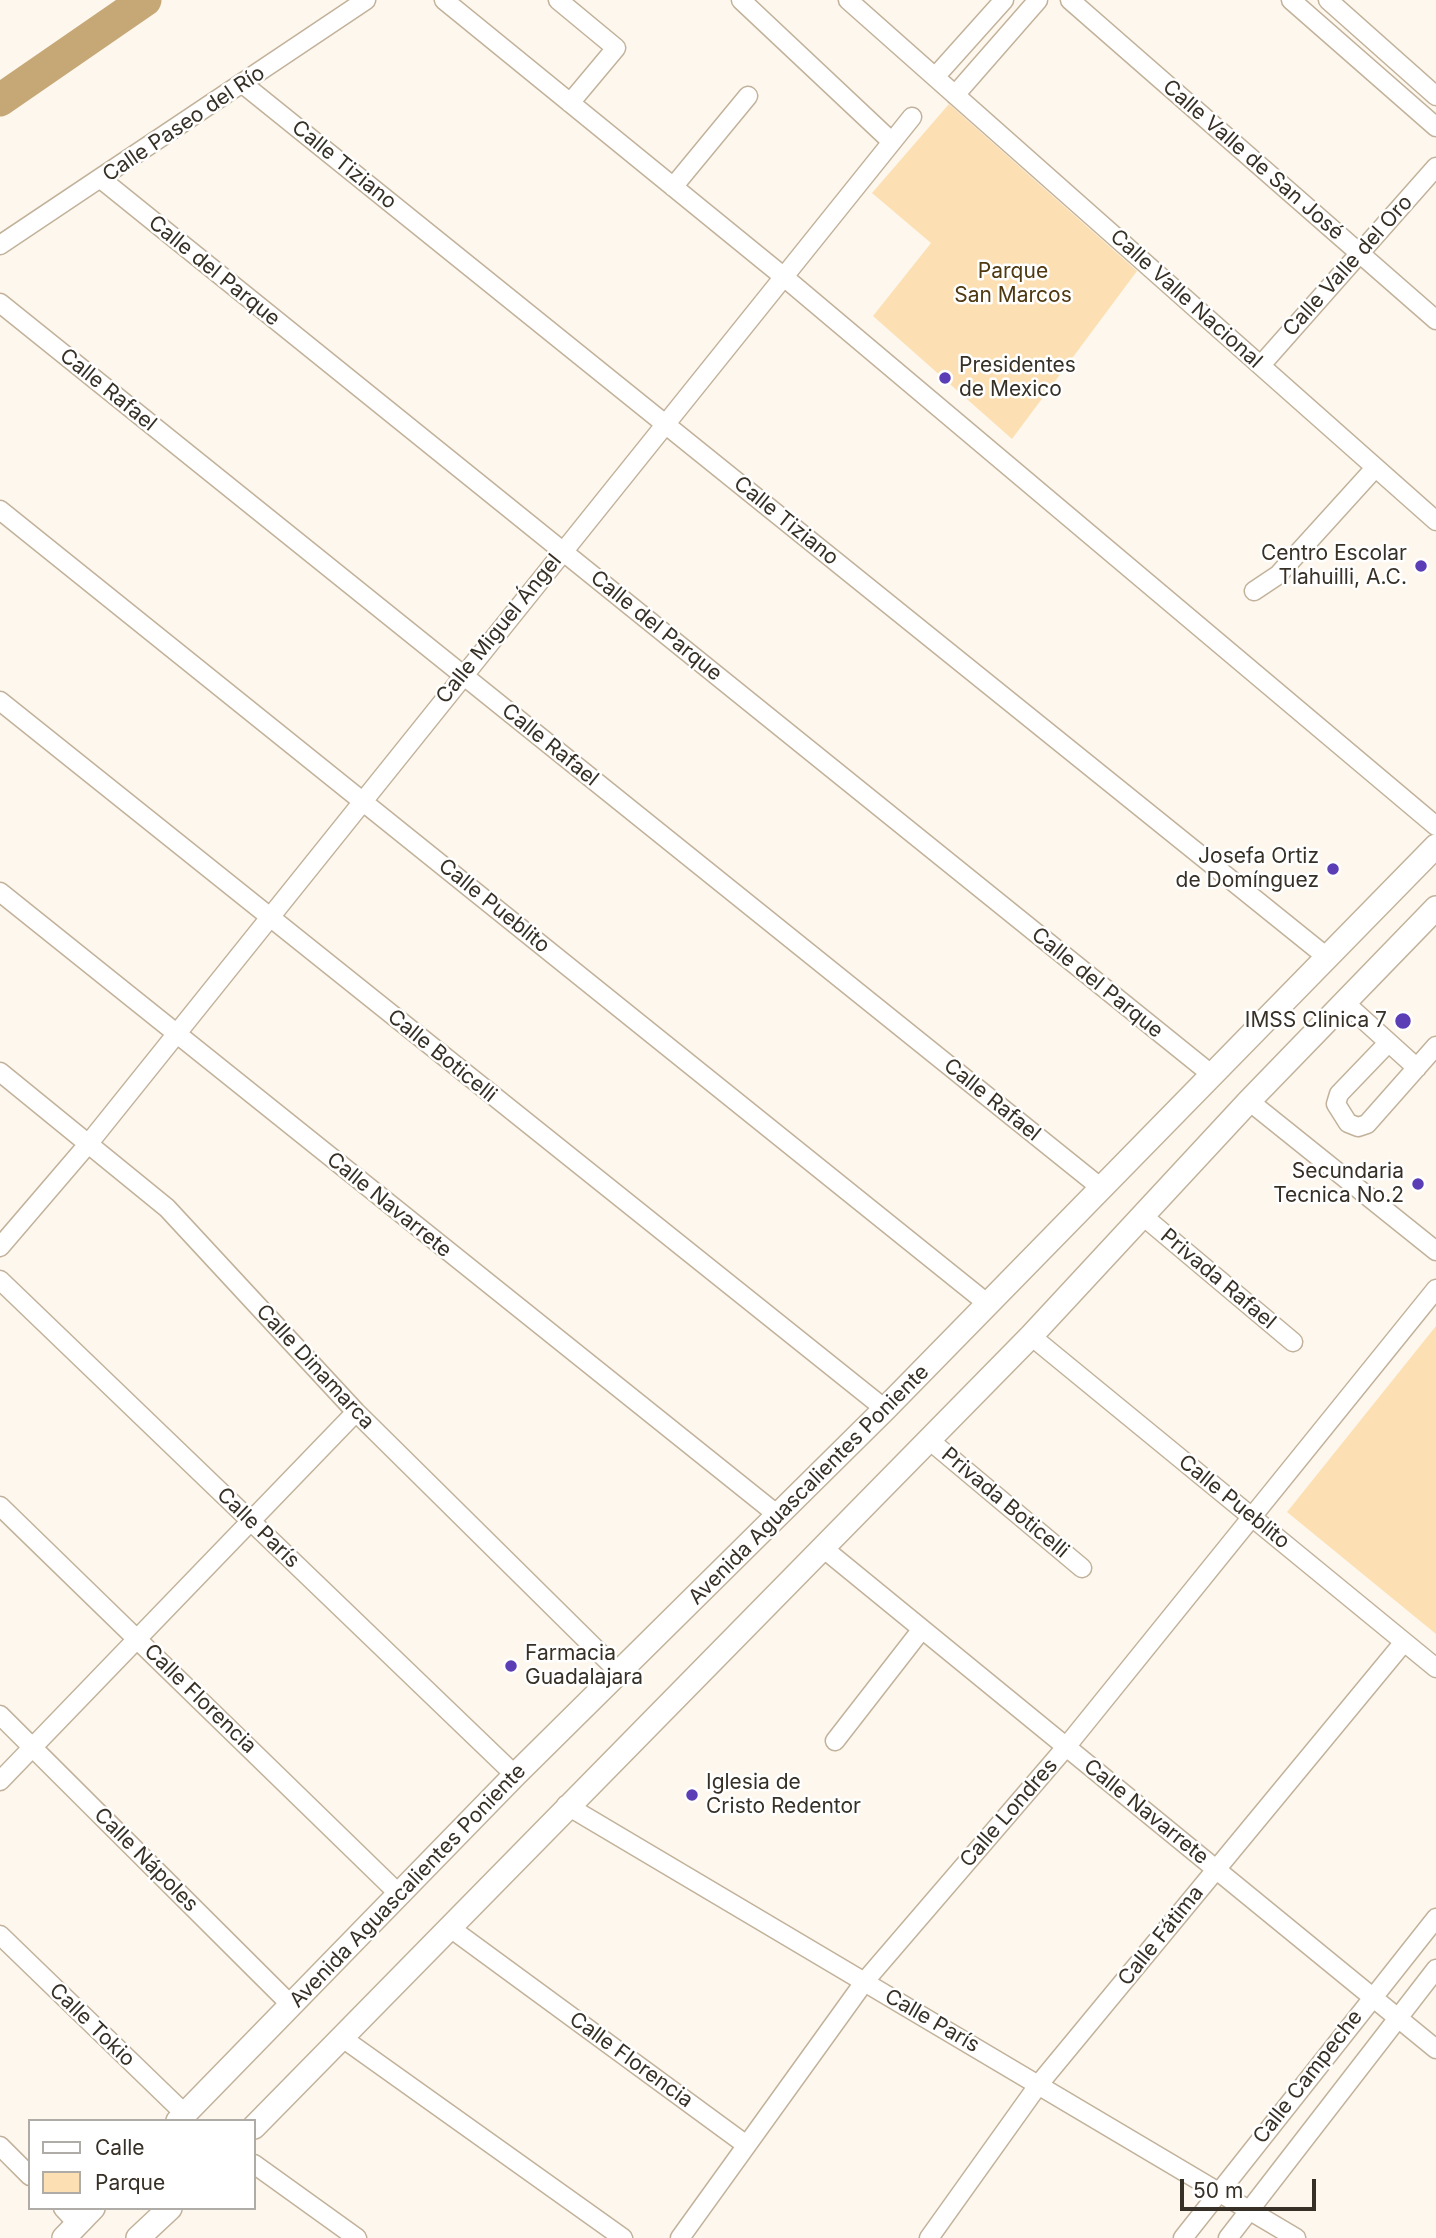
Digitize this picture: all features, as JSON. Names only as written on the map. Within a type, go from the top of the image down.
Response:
[{"type":"main road","name":"Avenida Aguascalientes Poniente","points":[[181,2118],[515,1775],[885,1409],[1436,846]]},
{"type":"main road","points":[[256,2125],[566,1805],[1031,1336],[1249,1101],[1436,908]]},
{"type":"main road","points":[[138,2238],[168,2210]]},
{"type":"street","name":"Calle Paseo del Río","points":[[0,245],[366,0]]},
{"type":"street","points":[[444,0],[784,277],[1432,814]]},
{"type":"street","points":[[558,0],[616,48],[570,103]]},
{"type":"street","points":[[741,0],[892,142]]},
{"type":"street","name":"Calle Valle Nacional","points":[[848,0],[1436,521]]},
{"type":"street","points":[[935,77],[1004,0]]},
{"type":"street","points":[[956,95],[1038,0]]},
{"type":"street","name":"Calle Valle de San José","points":[[1070,0],[1436,320]]},
{"type":"street","points":[[1290,0],[1436,127]]},
{"type":"street","points":[[1328,0],[1436,96]]},
{"type":"street","name":"Calle Tiziano","points":[[243,84],[1328,958]]},
{"type":"street","points":[[673,187],[748,96]]},
{"type":"street","name":"Calle Miguel Ángel","points":[[0,1247],[89,1143],[912,117]]},
{"type":"street","name":"Calle Valle del Oro","points":[[1261,365],[1436,167]]},
{"type":"street","name":"Calle del Parque","points":[[101,179],[1211,1074]]},
{"type":"street","name":"Calle Rafael","points":[[0,303],[1100,1187]]},
{"type":"street","points":[[1254,591],[1278,575],[1376,468]]},
{"type":"street","name":"Calle Pueblito","points":[[0,510],[988,1304]]},
{"type":"street","name":"Calle Boticelli","points":[[0,701],[885,1409]]},
{"type":"street","name":"Calle Navarrete","points":[[0,892],[779,1516]]},
{"type":"street","points":[[1344,1002],[1417,1068]]},
{"type":"street","points":[[1388,1043],[1339,1094],[1336,1104],[1349,1123],[1358,1127],[1367,1124],[1436,1046]]},
{"type":"street","name":"Calle Dinamarca","points":[[0,1072],[167,1208],[356,1412],[620,1673]]},
{"type":"street","points":[[1249,1101],[1436,1251]]},
{"type":"street","name":"Privada Rafael","points":[[1143,1216],[1293,1342]]},
{"type":"street","name":"Calle París","points":[[0,1280],[515,1775]]},
{"type":"street","name":"Calle Londres","points":[[680,2238],[745,2144],[865,1982],[1066,1747],[1436,1289]]},
{"type":"street","name":"Calle Pueblito","points":[[1031,1336],[1436,1668]]},
{"type":"street","points":[[0,1781],[139,1640],[356,1412]]},
{"type":"street","name":"Privada Boticelli","points":[[928,1439],[1082,1567]]},
{"type":"street","name":"Calle Florencia","points":[[0,1506],[399,1894]]},
{"type":"street","name":"Calle Navarrete","points":[[823,1548],[1436,2049]]},
{"type":"street","points":[[835,1741],[922,1629]]},
{"type":"street","name":"Calle Fátima","points":[[929,2238],[1039,2084],[1404,1642]]},
{"type":"street","name":"Calle Nápoles","points":[[0,1715],[291,2005]]},
{"type":"street","name":"Calle París","points":[[566,1805],[1296,2238]]},
{"type":"street","name":"Calle Campeche","points":[[1184,2238],[1371,1996],[1436,1918]]},
{"type":"street","name":"Calle Florencia","points":[[449,1927],[745,2144]]},
{"type":"street","name":"Calle Tokio","points":[[0,1935],[181,2118]]},
{"type":"street","name":"Calle Campeche","points":[[1228,2238],[1436,1969]]},
{"type":"street","points":[[341,2037],[623,2238]]},
{"type":"street","points":[[0,2146],[28,2174]]},
{"type":"street","points":[[256,2165],[357,2238]]},
{"type":"green space","name":"Parque San Marcos","points":[[949,104],[1137,271],[1012,439],[873,316],[931,243],[872,193]]},
{"type":"green space","points":[[1436,1326],[1436,1634],[1287,1512]]},
{"type":"waterway","points":[[0,100],[145,0]]},
{"type":"place","name":"Presidentes de Mexico","points":[[945,378]]},
{"type":"place","name":"Centro Escolar Tlahuilli, A.C.","points":[[1421,566]]},
{"type":"place","name":"Josefa Ortiz de Domínguez","points":[[1333,869]]},
{"type":"place","name":"IMSS Clinica 7","points":[[1403,1021]]},
{"type":"place","name":"Secundaria Tecnica No.2","points":[[1418,1184]]},
{"type":"place","name":"Farmacia Guadalajara","points":[[511,1666]]},
{"type":"place","name":"Iglesia de Cristo Redentor","points":[[692,1795]]}]
